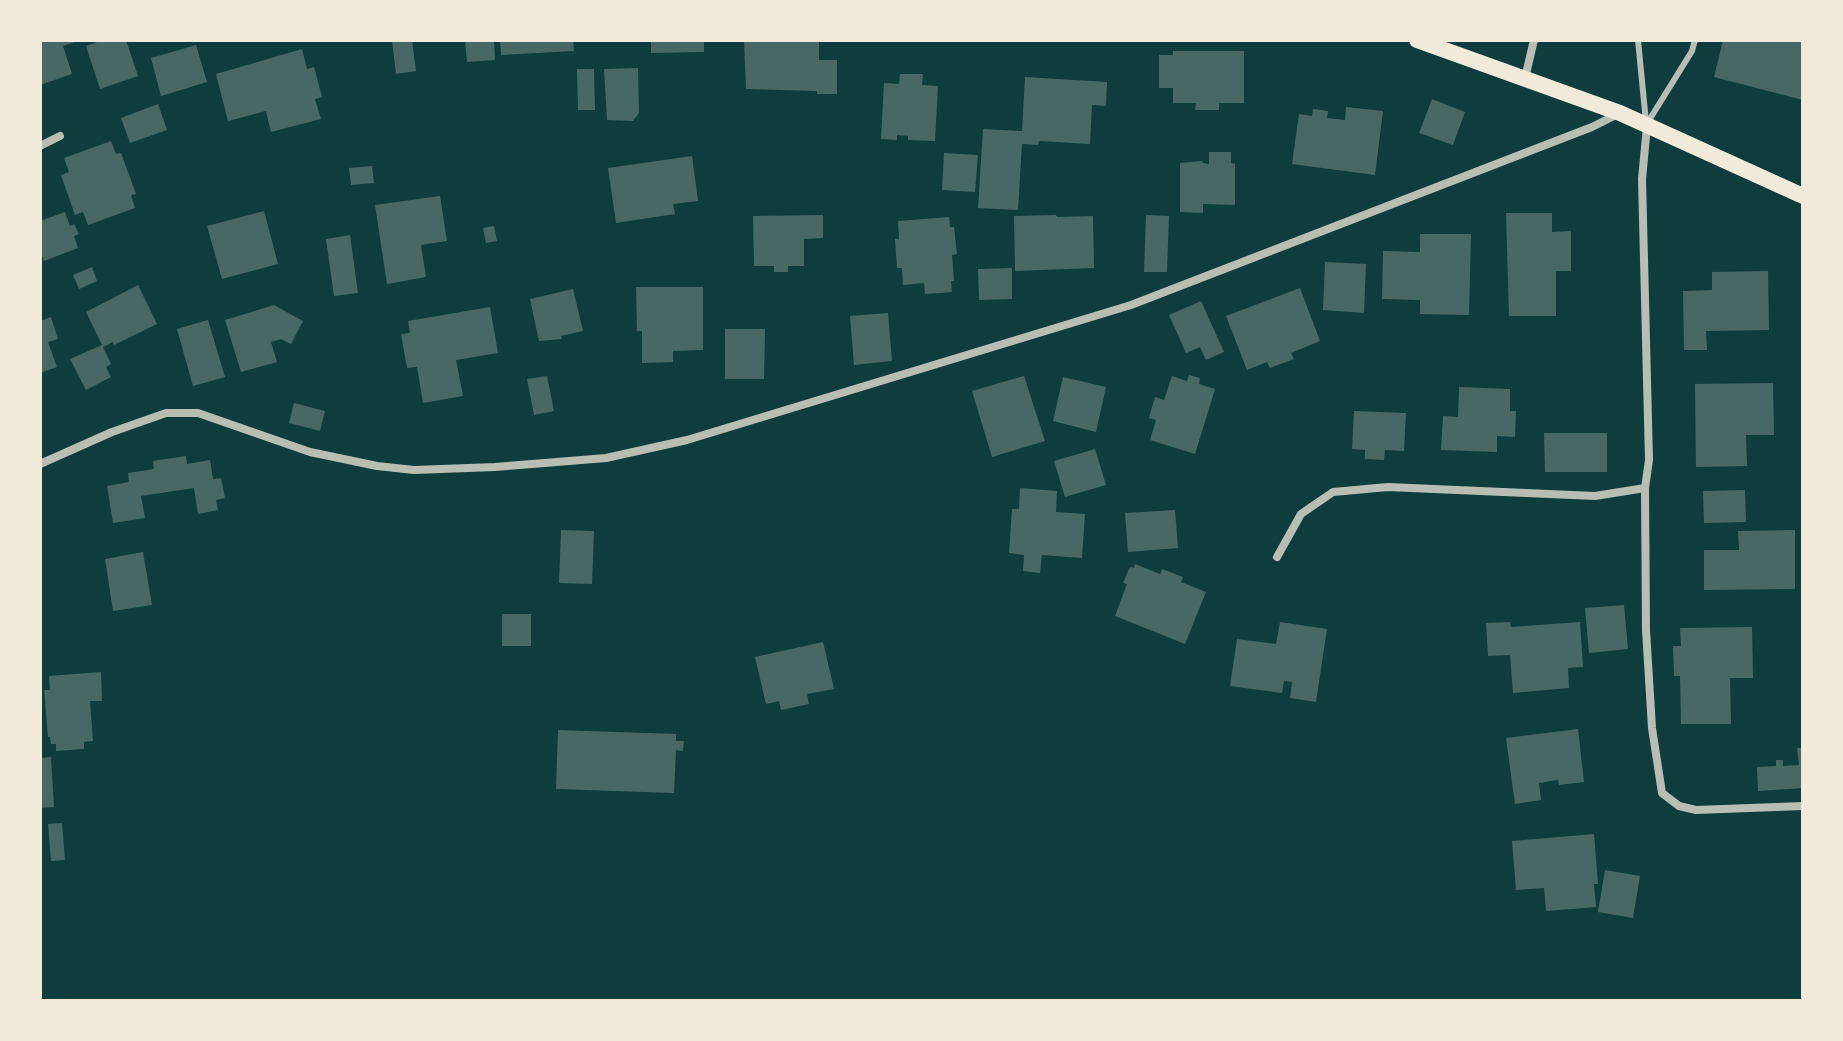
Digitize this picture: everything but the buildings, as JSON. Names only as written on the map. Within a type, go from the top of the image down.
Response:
[{"type":"main road","points":[[1417,40],[1620,113],[1803,196]]},
{"type":"street","points":[[1525,78],[1534,40]]},
{"type":"street","points":[[40,464],[112,432],[166,413],[198,413],[310,452],[414,470],[606,458],[687,440],[1131,305],[1592,127],[1620,113]]},
{"type":"street","points":[[1647,126],[1642,179],[1649,460],[1645,488],[1646,630],[1652,728],[1662,793],[1679,806],[1696,810],[1803,806]]},
{"type":"street","points":[[40,146],[60,136]]},
{"type":"street","points":[[1277,557],[1301,514],[1333,492],[1388,487],[1595,496],[1645,488]]},
{"type":"lane","points":[[1638,40],[1647,126]]},
{"type":"lane","points":[[1647,126],[1692,51],[1695,40]]}]
